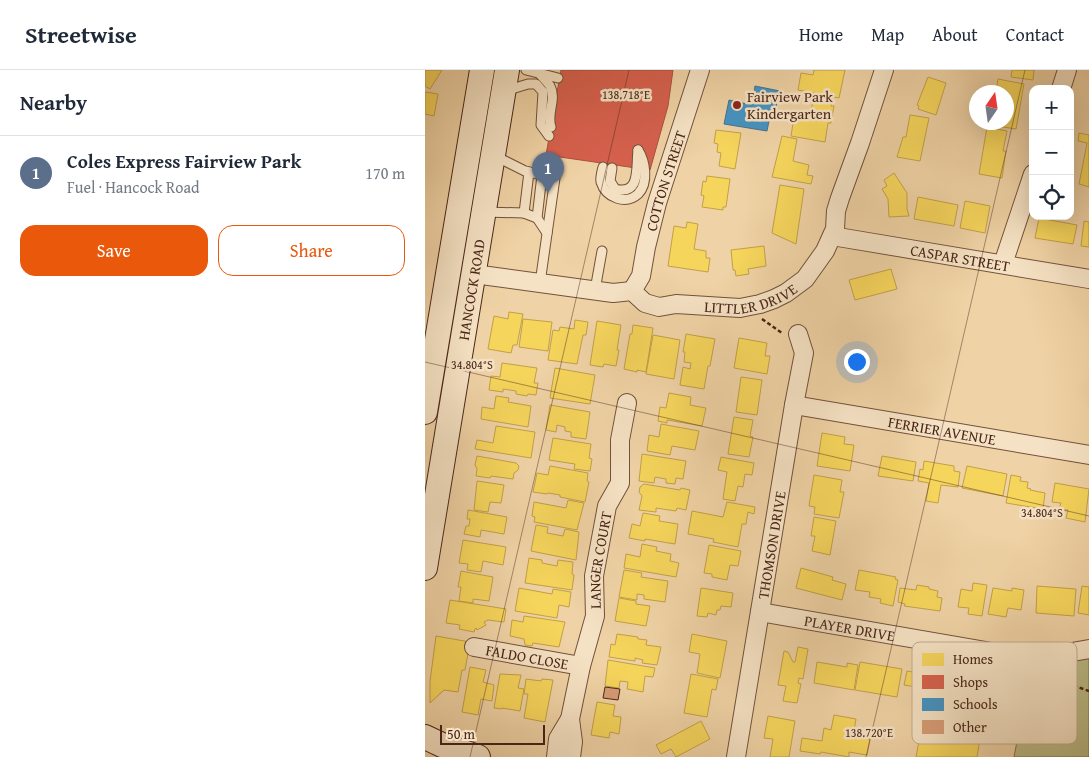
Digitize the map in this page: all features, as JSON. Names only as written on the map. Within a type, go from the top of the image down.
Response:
[{"type":"main road","name":"HANCOCK ROAD","points":[[425,412],[482,70]]},
{"type":"main road","name":"HANCOCK ROAD","points":[[425,568],[493,155],[509,75]]},
{"type":"main road","points":[[440,321],[457,288],[473,274],[462,256],[455,234]]},
{"type":"main road","points":[[425,737],[442,746],[479,757]]},
{"type":"street","name":"COTTON STREET","points":[[632,291],[641,276],[657,203],[700,70]]},
{"type":"street","name":"LITTLER DRIVE","points":[[632,291],[645,303],[659,307],[676,304],[740,308],[756,305],[785,293],[805,279],[825,251],[835,229],[836,211],[840,198],[861,143],[884,70]]},
{"type":"street","points":[[1062,85],[1067,70]]},
{"type":"street","points":[[1003,264],[1033,175]]},
{"type":"street","name":"CASPAR STREET","points":[[832,236],[1089,279]]},
{"type":"street","points":[[473,274],[613,293],[632,291]]},
{"type":"street","name":"THOMSON DRIVE","points":[[736,757],[804,353],[799,338]]},
{"type":"street","name":"LANGER COURT","points":[[571,757],[573,742],[570,719],[581,666],[595,616],[595,576],[607,506],[620,483],[620,440],[627,403]]},
{"type":"street","name":"FERRIER AVENUE","points":[[794,405],[1089,455]]},
{"type":"street","name":"PLAYER DRIVE","points":[[760,612],[934,642]]},
{"type":"street","name":"FALDO CLOSE","points":[[474,647],[581,666]]},
{"type":"street","name":"LANGER COURT","points":[[556,757],[558,739],[570,719]]},
{"type":"lane","points":[[509,75],[540,74],[558,78]]},
{"type":"lane","points":[[509,75],[527,84],[536,84],[543,92],[541,124],[550,131],[549,116],[553,98],[550,86],[540,74]]},
{"type":"lane","points":[[638,150],[643,159],[645,174],[643,186],[639,193],[628,199],[617,198],[608,194],[601,181],[607,167],[610,181],[615,189],[623,191],[631,188],[636,181],[638,150]]},
{"type":"lane","points":[[493,155],[529,172],[555,178],[540,283]]},
{"type":"lane","points":[[524,214],[529,172]]},
{"type":"lane","points":[[537,218],[542,175]]},
{"type":"lane","points":[[484,212],[524,214],[537,218],[547,233]]},
{"type":"lane","points":[[595,290],[602,251]]},
{"type":"path","points":[[756,305],[758,316],[791,340],[799,338]]},
{"type":"path","points":[[1077,687],[1089,691]]},
{"type":"green space","points":[[1089,655],[1089,757],[1014,757],[1016,744],[1077,744],[1077,657]]},
{"type":"building: Homes","points":[[425,70],[442,70],[430,89],[425,86]]},
{"type":"building: Homes","points":[[814,70],[845,70],[839,98],[798,90],[801,73],[813,75]]},
{"type":"building: Homes","points":[[1012,70],[1034,70],[1033,80],[1011,77]]},
{"type":"building: Homes","points":[[928,77],[946,83],[936,115],[918,109],[919,106],[917,105]]},
{"type":"building: Homes","points":[[998,79],[1024,84],[1016,129],[1014,129],[1014,85],[997,85]]},
{"type":"building: Homes","points":[[425,92],[438,94],[434,116],[425,114]]},
{"type":"building: Homes","points":[[813,99],[832,102],[831,106],[834,106],[831,123],[828,123],[825,142],[791,136],[795,111],[811,114]]},
{"type":"building: Homes","points":[[910,115],[929,118],[920,161],[897,157],[903,137],[906,137]]},
{"type":"building: Homes","points":[[716,130],[741,133],[735,169],[719,166],[721,153],[717,152],[718,144],[714,143]]},
{"type":"building: Homes","points":[[986,130],[1007,131],[1003,151],[1006,151],[1002,178],[979,174]]},
{"type":"building: Homes","points":[[1079,133],[1089,135],[1089,187],[1079,184],[1087,143],[1078,141]]},
{"type":"building: Homes","points":[[782,136],[797,139],[793,161],[809,165],[807,175],[813,176],[811,184],[772,177]]},
{"type":"building: Homes","points":[[894,173],[907,193],[909,216],[889,217],[888,199],[882,189],[887,186],[884,180]]},
{"type":"building: Homes","points":[[707,176],[730,179],[726,207],[723,207],[723,210],[702,207],[704,196],[701,195],[703,181],[706,182]]},
{"type":"building: Homes","points":[[780,185],[804,189],[796,244],[772,233]]},
{"type":"building: Homes","points":[[918,197],[958,205],[954,226],[914,219]]},
{"type":"building: Homes","points":[[965,201],[990,206],[985,233],[960,228]]},
{"type":"building: Homes","points":[[1039,220],[1077,225],[1073,244],[1035,238]]},
{"type":"building: Homes","points":[[1084,221],[1089,222],[1089,247],[1081,246]]},
{"type":"building: Homes","points":[[687,222],[698,224],[694,249],[706,251],[706,258],[710,258],[708,272],[668,266],[674,226],[686,228]]},
{"type":"building: Homes","points":[[764,246],[766,266],[748,269],[749,274],[736,276],[735,270],[733,270],[731,250]]},
{"type":"building: Homes","points":[[891,269],[897,289],[855,300],[849,280]]},
{"type":"building: Homes","points":[[509,312],[523,314],[517,345],[513,345],[511,353],[488,349],[494,316],[508,319]]},
{"type":"building: Homes","points":[[523,319],[552,322],[548,351],[519,347]]},
{"type":"building: Homes","points":[[575,320],[588,322],[586,335],[583,335],[577,364],[548,360],[553,330],[559,331],[560,327],[574,329]]},
{"type":"building: Homes","points":[[597,321],[621,325],[616,366],[604,364],[603,367],[590,365]]},
{"type":"building: Homes","points":[[633,325],[653,328],[646,372],[624,369]]},
{"type":"building: Homes","points":[[686,334],[715,339],[704,389],[680,385],[683,367],[690,369],[691,363],[684,362],[685,352],[683,352]]},
{"type":"building: Homes","points":[[653,335],[680,340],[674,379],[646,374]]},
{"type":"building: Homes","points":[[739,338],[767,343],[765,356],[770,356],[767,374],[734,368]]},
{"type":"building: Homes","points":[[502,363],[537,368],[534,383],[538,383],[536,395],[516,394],[516,391],[503,389],[503,392],[489,390],[491,376],[500,377]]},
{"type":"building: Homes","points":[[555,368],[595,375],[590,404],[550,398]]},
{"type":"building: Homes","points":[[741,377],[762,380],[757,415],[736,412]]},
{"type":"building: Homes","points":[[669,393],[691,397],[690,405],[706,408],[702,426],[667,420],[667,423],[658,421],[660,407],[666,408]]},
{"type":"building: Homes","points":[[496,396],[509,398],[508,402],[531,406],[528,427],[481,419],[482,407],[494,409]]},
{"type":"building: Homes","points":[[550,405],[590,412],[586,439],[571,437],[571,432],[565,431],[565,427],[557,425],[556,432],[546,430]]},
{"type":"building: Homes","points":[[734,417],[753,420],[750,436],[753,437],[749,457],[728,454]]},
{"type":"building: Homes","points":[[661,424],[699,431],[695,450],[672,446],[670,455],[647,451],[649,435],[659,437]]},
{"type":"building: Homes","points":[[496,426],[535,432],[531,458],[475,449],[477,440],[493,443]]},
{"type":"building: Homes","points":[[822,433],[845,437],[844,444],[854,445],[850,471],[817,466]]},
{"type":"building: Homes","points":[[553,438],[591,444],[589,458],[592,459],[590,471],[574,469],[575,464],[549,460]]},
{"type":"building: Homes","points":[[642,454],[686,461],[683,479],[676,478],[675,484],[666,483],[666,479],[655,477],[654,483],[639,481]]},
{"type":"building: Homes","points":[[477,456],[516,463],[519,466],[518,470],[514,473],[513,479],[476,476],[477,469],[475,465]]},
{"type":"building: Homes","points":[[882,456],[916,462],[913,481],[878,476]]},
{"type":"building: Homes","points":[[721,457],[754,463],[752,475],[745,474],[743,487],[738,486],[735,501],[723,499],[727,472],[718,470]]},
{"type":"building: Homes","points":[[924,461],[954,466],[954,471],[960,472],[958,487],[941,485],[938,503],[926,501],[929,483],[918,481],[920,469],[923,470]]},
{"type":"building: Homes","points":[[550,466],[588,473],[587,481],[589,482],[585,502],[560,497],[560,495],[533,492],[537,473],[548,475]]},
{"type":"building: Homes","points":[[967,466],[1007,474],[1003,496],[962,488]]},
{"type":"building: Homes","points":[[814,475],[842,480],[840,492],[844,492],[839,518],[814,514],[815,507],[809,506]]},
{"type":"building: Homes","points":[[1011,475],[1021,477],[1020,481],[1028,482],[1027,488],[1030,490],[1045,493],[1043,509],[1006,503]]},
{"type":"building: Homes","points":[[477,481],[504,485],[501,503],[490,502],[488,512],[474,510]]},
{"type":"building: Homes","points":[[1055,483],[1089,489],[1085,522],[1066,518],[1068,510],[1059,509],[1061,503],[1052,502]]},
{"type":"building: Homes","points":[[644,484],[690,490],[686,510],[677,508],[676,511],[656,508],[656,512],[639,510],[642,496],[639,492],[640,487]]},
{"type":"building: Homes","points":[[568,500],[584,503],[577,530],[534,522],[535,517],[532,516],[534,502],[566,508]]},
{"type":"building: Homes","points":[[727,502],[755,507],[754,514],[748,512],[746,524],[742,524],[738,547],[713,542],[714,539],[688,534],[692,511],[723,517]]},
{"type":"building: Homes","points":[[468,510],[507,517],[504,534],[481,530],[480,537],[464,534],[466,526],[469,526],[470,519],[467,519]]},
{"type":"building: Homes","points":[[643,513],[660,516],[659,521],[678,524],[675,544],[629,538],[632,524],[640,526]]},
{"type":"building: Homes","points":[[814,517],[836,521],[830,555],[812,551],[815,536],[811,536]]},
{"type":"building: Homes","points":[[536,525],[548,527],[547,533],[563,536],[565,529],[579,532],[576,560],[531,551]]},
{"type":"building: Homes","points":[[463,540],[506,547],[503,565],[483,561],[481,572],[467,570],[468,564],[459,563]]},
{"type":"building: Homes","points":[[642,544],[657,547],[656,551],[671,554],[670,561],[679,563],[676,577],[624,568],[626,554],[640,557]]},
{"type":"building: Homes","points":[[709,545],[741,551],[738,566],[730,565],[727,580],[704,573]]},
{"type":"building: Homes","points":[[529,558],[542,560],[542,563],[557,566],[558,560],[573,562],[572,590],[525,583]]},
{"type":"building: Homes","points":[[801,568],[833,577],[832,580],[846,584],[842,600],[796,588]]},
{"type":"building: Homes","points":[[624,570],[642,573],[641,577],[668,581],[665,602],[644,599],[644,595],[637,594],[637,600],[619,597]]},
{"type":"building: Homes","points":[[859,570],[896,577],[895,579],[898,580],[893,606],[880,603],[881,599],[869,597],[870,592],[855,590]]},
{"type":"building: Homes","points":[[461,571],[493,577],[489,601],[473,599],[473,603],[459,601],[461,587],[458,587]]},
{"type":"building: Homes","points":[[973,583],[987,585],[982,616],[968,614],[969,608],[958,607],[961,589],[972,591]]},
{"type":"building: Homes","points":[[917,585],[938,591],[937,597],[942,598],[940,611],[904,606],[905,604],[898,602],[900,588],[916,590]]},
{"type":"building: Homes","points":[[1037,586],[1076,589],[1074,616],[1036,613]]},
{"type":"building: Homes","points":[[1082,586],[1089,587],[1089,615],[1078,613]]},
{"type":"building: Homes","points":[[519,588],[552,594],[553,589],[571,592],[569,607],[559,605],[557,618],[515,611]]},
{"type":"building: Homes","points":[[701,588],[733,593],[731,607],[721,606],[720,610],[717,610],[716,615],[708,613],[707,617],[697,616]]},
{"type":"building: Homes","points":[[993,588],[1012,591],[1012,588],[1024,590],[1021,610],[1008,608],[1006,617],[988,614]]},
{"type":"building: Homes","points":[[619,598],[636,601],[636,604],[650,606],[646,626],[615,621]]},
{"type":"building: Homes","points":[[450,600],[506,609],[504,622],[488,620],[484,622],[486,625],[477,630],[476,628],[474,632],[459,629],[460,625],[446,623]]},
{"type":"building: Homes","points":[[524,616],[565,622],[559,647],[533,643],[532,646],[525,645],[524,639],[510,636],[512,620],[523,622]]},
{"type":"building: Homes","points":[[617,634],[638,637],[638,639],[647,640],[646,645],[661,647],[657,665],[642,663],[643,660],[635,658],[635,661],[609,657],[611,644],[615,645]]},
{"type":"building: Homes","points":[[692,634],[727,641],[720,678],[697,673],[700,654],[689,652]]},
{"type":"building: Homes","points":[[436,636],[470,642],[465,670],[462,670],[458,692],[444,690],[430,703],[430,681]]},
{"type":"building: Homes","points":[[798,647],[808,649],[803,679],[799,678],[798,683],[801,684],[797,703],[783,701],[786,686],[778,685],[784,651],[788,652],[793,662],[795,662]]},
{"type":"building: Homes","points":[[608,660],[655,668],[653,677],[645,676],[643,692],[627,689],[628,682],[620,681],[619,688],[605,686]]},
{"type":"building: Homes","points":[[817,662],[847,667],[847,663],[858,665],[854,690],[814,683]]},
{"type":"building: Homes","points":[[860,662],[902,669],[897,697],[855,690]]},
{"type":"building: Homes","points":[[470,667],[486,670],[483,682],[494,685],[492,701],[481,699],[478,715],[462,712]]},
{"type":"building: Homes","points":[[907,671],[912,672],[912,686],[904,685]]},
{"type":"building: Homes","points":[[500,674],[521,675],[518,688],[524,689],[520,711],[494,708]]},
{"type":"building: Homes","points":[[691,674],[718,679],[716,690],[712,689],[707,717],[684,713]]},
{"type":"building: Homes","points":[[526,679],[553,680],[545,722],[524,718],[528,694],[524,694]]},
{"type":"building: Homes","points":[[597,702],[615,705],[613,716],[621,717],[619,734],[610,732],[609,738],[591,735]]},
{"type":"building: Homes","points":[[834,715],[856,719],[853,736],[870,739],[867,755],[849,752],[849,757],[821,752],[820,754],[800,751],[802,738],[822,741],[824,728],[831,730]]},
{"type":"building: Homes","points":[[768,716],[795,721],[789,757],[770,757],[773,739],[764,738]]},
{"type":"building: Homes","points":[[701,721],[710,739],[676,757],[671,749],[661,754],[656,745]]},
{"type":"building: Homes","points":[[918,744],[979,744],[977,757],[916,757]]},
{"type":"building: Shops","points":[[561,70],[673,70],[668,106],[650,170],[546,155]]},
{"type":"building: Schools","name":"Fairview Park Kindergarten","points":[[755,86],[780,91],[775,111],[771,111],[767,131],[724,124],[729,100],[752,105]]},
{"type":"building: Other","points":[[605,687],[620,689],[618,700],[603,698]]},
{"type":"place","name":"Fairview Park Kindergarten","points":[[737,105]]},
{"type":"place","name":"Coles Express Fairview Park","points":[[548,193]]}]
